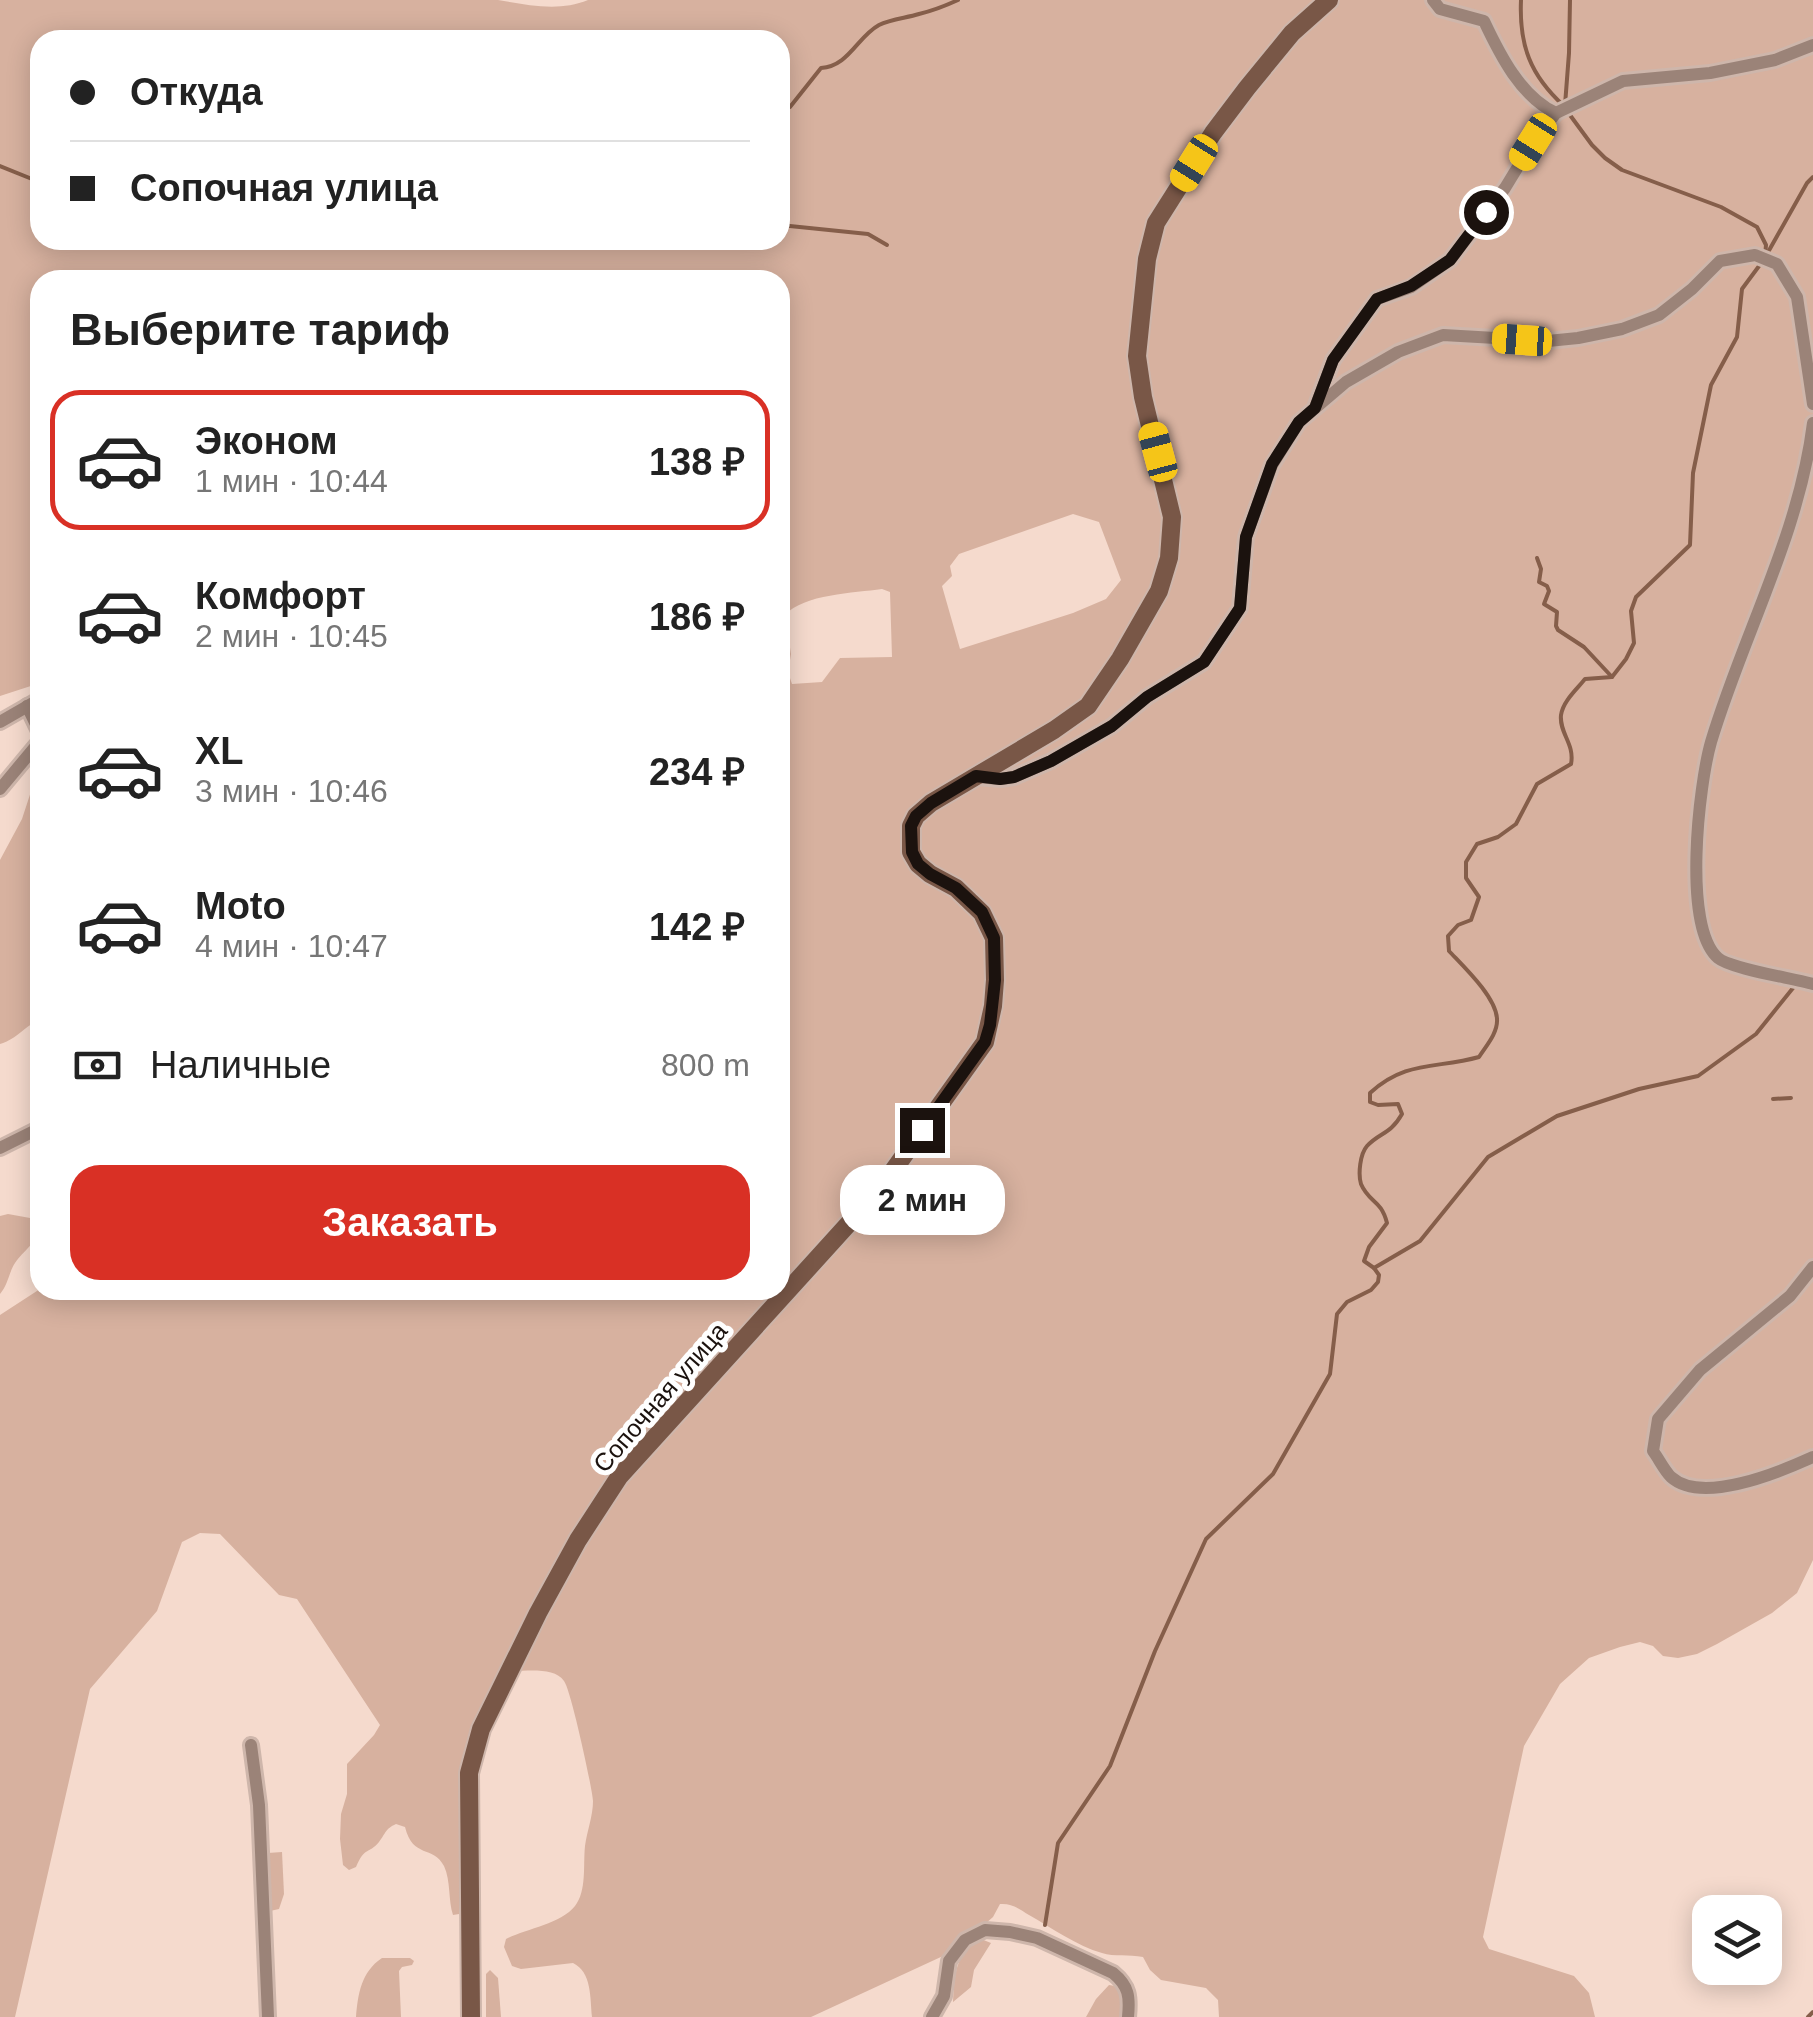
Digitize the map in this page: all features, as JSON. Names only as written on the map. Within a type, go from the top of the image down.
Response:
[{"type":"main road","name":"Сопочная улица","points":[[790,1288],[880,1189],[985,1042],[995,980],[994,938],[982,912],[956,888],[918,864],[912,852],[911,826],[931,803],[1088,706],[1159,590],[1170,558],[1172,517],[1143,397],[1138,356],[1147,259],[1156,224],[1213,133],[1247,88],[1292,33],[1328,0]]},
{"type":"main road","name":"Сопочная улица","points":[[472,2017],[470,1772],[481,1729],[538,1613],[619,1477],[779,1300]]},
{"type":"street","points":[[1433,0],[1440,9],[1484,22],[1511,70],[1539,103],[1556,113]]},
{"type":"street","points":[[1315,408],[1333,360],[1377,299],[1411,286],[1450,260],[1556,113],[1623,81],[1710,73],[1775,60],[1813,44]]},
{"type":"street","points":[[976,776],[1014,777],[1051,761],[1112,726],[1147,697],[1204,662],[1240,608],[1246,537],[1272,464],[1299,422],[1346,382],[1398,352],[1444,336],[1548,341],[1622,329],[1658,314],[1692,290],[1720,261],[1755,255],[1777,264],[1798,298],[1813,404]]},
{"type":"street","points":[[1813,423],[1788,530],[1710,745],[1697,834],[1696,878],[1703,934],[1718,958],[1740,968],[1813,984]]},
{"type":"street","points":[[0,722],[30,705]]},
{"type":"street","points":[[0,788],[30,752]]},
{"type":"street","points":[[0,1148],[30,1133]]},
{"type":"street","points":[[1813,1267],[1790,1296],[1700,1370],[1658,1419],[1653,1451],[1672,1477],[1695,1489],[1712,1489],[1783,1471],[1813,1457]]},
{"type":"street","points":[[251,1745],[260,1805],[268,2017]]},
{"type":"street","points":[[932,2017],[944,1996],[950,1960],[965,1940],[992,1930],[1037,1938],[1113,1973],[1124,1981],[1128,2017]]},
{"type":"shaded area","points":[[0,0],[498,0],[555,7],[588,0],[1813,0],[1813,1560],[1797,1593],[1772,1613],[1697,1654],[1663,1656],[1653,1646],[1640,1642],[1589,1658],[1560,1684],[1524,1746],[1483,1937],[1489,1949],[1574,1976],[1589,1993],[1595,2017],[1219,2017],[1218,2000],[1206,1988],[1161,1980],[1143,1957],[1093,1950],[1015,1907],[1000,1904],[993,1917],[959,1936],[943,1956],[811,2017],[592,2017],[589,1986],[579,1967],[573,1963],[521,1969],[512,1966],[504,1947],[506,1939],[569,1912],[581,1893],[593,1801],[564,1681],[548,1672],[513,1671],[474,1732],[459,1914],[453,1915],[444,1866],[413,1844],[405,1827],[396,1824],[390,1828],[356,1867],[349,1870],[343,1865],[340,1839],[347,1764],[380,1725],[297,1599],[279,1595],[220,1534],[200,1533],[182,1542],[157,1611],[90,1689],[15,2017],[0,2017],[0,1315],[30,1296],[30,1300],[790,1300],[790,678],[792,684],[822,682],[840,658],[892,657],[890,592],[882,589],[844,593],[790,611],[790,270],[30,270],[30,686],[0,696]],"holes":[[[1073,514],[1099,522],[1121,580],[1106,599],[960,649],[942,586],[952,576],[950,566],[959,554]]]},
{"type":"shaded area","points":[[30,795],[30,1025],[0,1044],[0,860]]},
{"type":"shaded area","points":[[0,1216],[30,1218],[30,1245],[15,1263],[0,1294]]},
{"type":"shaded area","points":[[282,1852],[284,1894],[279,1909],[270,1911],[268,1853]]},
{"type":"shaded area","points":[[981,1939],[991,1943],[974,1970],[971,1987],[953,2002],[961,1959]]},
{"type":"shaded area","points":[[382,1958],[414,1961],[399,1971],[401,2017],[356,2017],[365,1977]]},
{"type":"shaded area","points":[[490,1970],[498,1978],[501,2017],[486,2017],[486,1974]]},
{"type":"shaded area","points":[[1109,1985],[1122,1992],[1125,2017],[1086,2017],[1096,1999]]},
{"type":"waterway","points":[[790,107],[821,68],[846,57],[871,30],[958,0]]},
{"type":"waterway","points":[[1521,0],[1522,31],[1529,58],[1543,83],[1564,106]]},
{"type":"waterway","points":[[1565,105],[1570,0]]},
{"type":"waterway","points":[[1567,111],[1592,145],[1622,170],[1721,207],[1757,227],[1766,245],[1765,256]]},
{"type":"waterway","points":[[0,166],[30,178]]},
{"type":"waterway","points":[[1767,254],[1813,177]]},
{"type":"waterway","points":[[790,226],[868,234],[887,245]]},
{"type":"waterway","points":[[1374,1268],[1364,1261],[1387,1223],[1382,1209],[1361,1184],[1360,1164],[1367,1146],[1402,1114],[1398,1104],[1370,1102],[1370,1093],[1409,1070],[1479,1057],[1494,1034],[1497,1019],[1491,1001],[1449,951],[1448,936],[1458,925],[1471,920],[1479,897],[1466,878],[1466,862],[1477,844],[1498,837],[1516,824],[1537,784],[1571,764],[1571,750],[1561,721],[1564,705],[1585,679],[1612,677],[1634,643],[1631,611],[1636,597],[1690,545],[1693,473],[1711,385],[1737,337],[1742,289],[1762,262]]},
{"type":"waterway","points":[[1537,558],[1541,569],[1539,582],[1549,591],[1544,604],[1557,612],[1558,630],[1584,647],[1612,677]]},
{"type":"waterway","points":[[1045,1925],[1058,1843],[1110,1766],[1155,1651],[1206,1539],[1273,1474],[1330,1374],[1337,1314],[1347,1302],[1378,1282],[1374,1268],[1420,1241],[1488,1157],[1557,1116],[1639,1089],[1698,1076],[1756,1034],[1793,988]]},
{"type":"waterway","points":[[1773,1099],[1791,1098]]},
{"type":"waterway","points":[[1808,2017],[1813,2012]]},
{"type":"route","points":[[922,1130],[985,1042],[995,980],[994,938],[982,912],[956,888],[918,864],[912,852],[911,826],[916,816],[976,776],[1014,777],[1051,761],[1112,726],[1147,697],[1204,662],[1240,608],[1246,537],[1272,464],[1299,422],[1315,408],[1333,360],[1377,299],[1411,286],[1450,260],[1486,212]]}]
